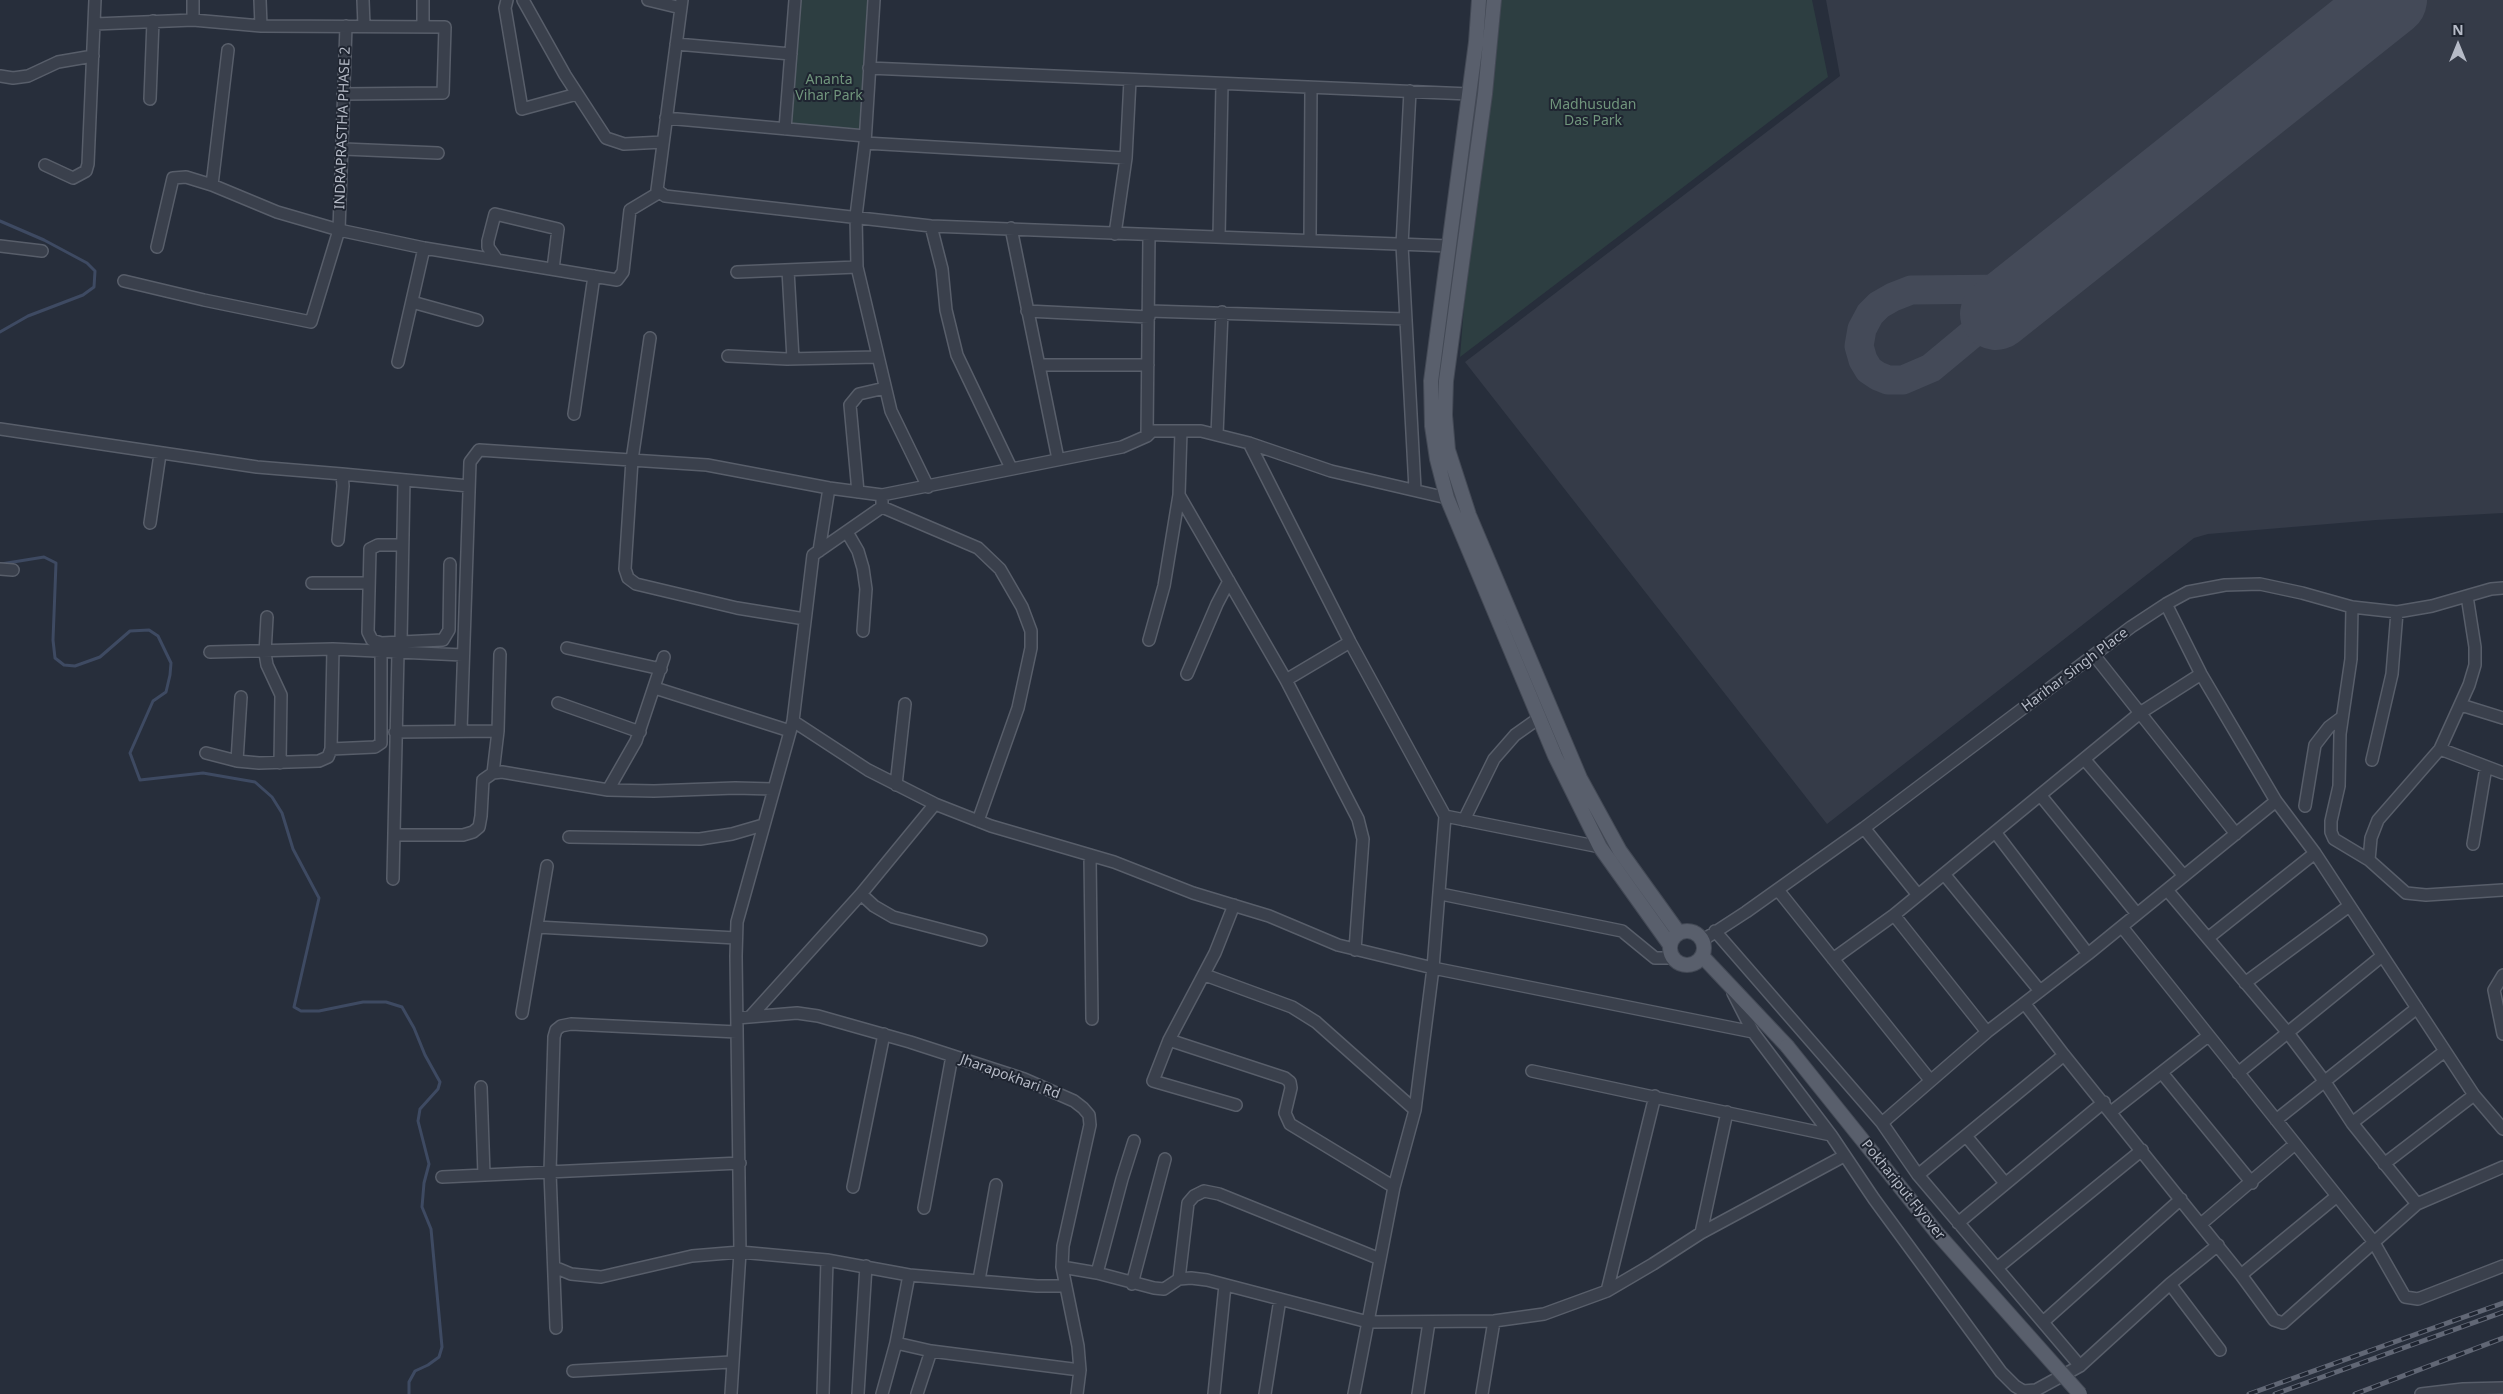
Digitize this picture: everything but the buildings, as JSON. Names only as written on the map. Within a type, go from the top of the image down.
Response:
[{"type":"main road","points":[[1479,0],[1469,94],[1431,381],[1433,435],[1447,498],[1539,718],[1600,847],[1681,964],[1687,965],[1699,961],[1705,945],[1702,940],[1694,932],[1679,933]]},
{"type":"main road","points":[[1494,0],[1490,50],[1446,381],[1445,415],[1448,450],[1469,515],[1580,778],[1620,851],[1679,933]]},
{"type":"main road","points":[[1672,952],[1679,933]]},
{"type":"main road","name":"Pokhariput Flyover","points":[[1702,957],[1786,1046],[1937,1233],[2080,1394]]},
{"type":"street","points":[[45,165],[73,178],[86,171],[90,146],[95,0]]},
{"type":"street","points":[[193,0],[193,20]]},
{"type":"street","points":[[260,0],[260,26]]},
{"type":"street","points":[[363,0],[364,26]]},
{"type":"street","points":[[423,0],[423,26]]},
{"type":"street","points":[[507,0],[505,8],[522,109],[577,94]]},
{"type":"street","points":[[523,0],[577,94],[606,138],[624,144],[663,142]]},
{"type":"street","points":[[648,0],[681,4],[657,190],[665,196],[856,216],[931,226],[1115,234],[1310,239],[1449,246]]},
{"type":"street","points":[[785,129],[795,0]]},
{"type":"street","points":[[874,0],[865,139],[856,216],[857,267],[891,411],[928,486]]},
{"type":"street","points":[[95,24],[193,20],[260,26],[445,27],[443,93],[343,94]]},
{"type":"street","points":[[150,99],[153,21]]},
{"type":"street","name":"INDRAPRASTHA PHASE 2","points":[[124,281],[311,322],[339,230],[344,149],[343,94],[346,26]]},
{"type":"street","points":[[676,44],[791,54]]},
{"type":"street","points":[[212,185],[228,50]]},
{"type":"street","points":[[0,76],[13,78],[28,76],[58,62],[93,56]]},
{"type":"street","points":[[869,68],[1469,94]]},
{"type":"street","points":[[1115,234],[1126,158],[1130,80]]},
{"type":"street","points":[[1219,237],[1222,84]]},
{"type":"street","points":[[1310,88],[1310,239]]},
{"type":"street","points":[[1410,91],[1402,245],[1415,489]]},
{"type":"street","points":[[666,118],[785,129],[865,139],[1126,158]]},
{"type":"street","points":[[344,149],[438,153]]},
{"type":"street","points":[[157,247],[173,178],[186,177],[212,185],[277,212],[339,230],[424,248],[617,280],[623,272],[630,210],[660,192]]},
{"type":"street","points":[[497,260],[488,247],[495,214],[558,229],[553,269]]},
{"type":"street","points":[[931,226],[942,269],[946,310],[957,355],[1011,468]]},
{"type":"street","points":[[1011,228],[1058,459]]},
{"type":"street","points":[[1147,436],[1149,235]]},
{"type":"street","points":[[0,246],[42,251]]},
{"type":"street","points":[[398,362],[424,248]]},
{"type":"street","points":[[737,272],[857,267]]},
{"type":"street","points":[[788,270],[792,359]]},
{"type":"street","points":[[574,414],[594,276]]},
{"type":"street","points":[[412,302],[477,320]]},
{"type":"street","points":[[1027,311],[1149,314],[1222,312],[1406,319]]},
{"type":"street","points":[[1216,435],[1222,312]]},
{"type":"street","points":[[650,338],[632,460],[625,570],[628,578],[636,584],[737,608],[805,619]]},
{"type":"street","points":[[728,356],[792,359],[877,357]]},
{"type":"street","points":[[1038,365],[1148,365]]},
{"type":"street","points":[[858,492],[850,404],[859,394],[885,388]]},
{"type":"street","points":[[0,429],[257,467],[469,486]]},
{"type":"street","points":[[460,731],[470,462],[480,450],[707,465],[829,488],[882,495],[1122,447],[1147,436],[1152,431],[1201,431],[1249,443],[1331,471],[1415,489],[1447,498]]},
{"type":"street","points":[[1149,640],[1164,586],[1179,495],[1181,431]]},
{"type":"street","points":[[1249,443],[1350,642],[1445,816],[1441,894],[1415,1110],[1394,1187],[1354,1394]]},
{"type":"street","points":[[150,523],[160,454]]},
{"type":"street","points":[[338,540],[342,474]]},
{"type":"street","points":[[393,879],[395,732],[400,647],[404,480]]},
{"type":"street","points":[[819,551],[829,488]]},
{"type":"street","points":[[882,495],[882,507]]},
{"type":"street","points":[[1179,495],[1286,680],[1358,819],[1363,839],[1355,950]]},
{"type":"street","points":[[731,1394],[731,1362],[740,1252],[736,938],[742,904],[791,726],[813,555],[882,507]]},
{"type":"street","points":[[882,507],[978,548],[1000,569],[1022,606],[1031,632],[1031,648],[1018,708],[978,821]]},
{"type":"street","points":[[847,532],[858,551],[863,568],[866,589],[863,631]]},
{"type":"street","points":[[382,646],[369,636],[370,549],[378,545],[402,545]]},
{"type":"street","points":[[400,647],[438,641],[446,637],[449,630],[450,564]]},
{"type":"street","points":[[0,569],[13,570]]},
{"type":"street","points":[[1187,674],[1217,604],[1229,582]]},
{"type":"street","points":[[312,583],[369,584]]},
{"type":"street","name":"Harihar Singh Place","points":[[1702,940],[1778,890],[1864,828],[2094,655],[2166,604],[2188,592],[2225,584],[2260,584],[2302,593],[2352,608],[2397,612],[2491,589],[2503,588]]},
{"type":"street","points":[[2369,860],[2374,829],[2382,814],[2440,749],[2460,705],[2475,665],[2475,647],[2467,596]]},
{"type":"street","points":[[2166,604],[2201,674],[2276,800],[2315,853],[2474,1095],[2503,1129]]},
{"type":"street","points":[[2352,608],[2350,659],[2341,718],[2339,786],[2331,832],[2334,839],[2369,860],[2406,893],[2426,895],[2503,890]]},
{"type":"street","points":[[2372,760],[2392,674],[2397,612]]},
{"type":"street","points":[[267,618],[265,653],[267,665],[281,695],[280,763]]},
{"type":"street","points":[[1286,680],[1350,642]]},
{"type":"street","points":[[210,652],[265,653],[289,650],[382,646],[463,655]]},
{"type":"street","points":[[331,749],[375,747],[381,743],[382,646]]},
{"type":"street","points":[[567,648],[661,669]]},
{"type":"street","points":[[206,753],[237,761],[280,763],[319,761],[328,757],[331,749],[333,649]]},
{"type":"street","points":[[493,773],[498,731],[500,654]]},
{"type":"street","points":[[2094,655],[2236,834]]},
{"type":"street","points":[[608,790],[640,732],[664,657]]},
{"type":"street","points":[[1833,959],[1918,896],[2042,796],[2140,713],[2201,674]]},
{"type":"street","points":[[655,688],[791,726],[868,770],[935,804],[978,821],[1164,880],[1193,894],[1269,916],[1338,945],[1433,968],[1753,1032]]},
{"type":"street","points":[[237,761],[241,697]]},
{"type":"street","points":[[558,703],[640,732]]},
{"type":"street","points":[[896,785],[905,704]]},
{"type":"street","points":[[2460,705],[2503,718]]},
{"type":"street","points":[[1464,820],[1494,759],[1514,735],[1539,718]]},
{"type":"street","points":[[2305,806],[2315,745],[2329,727],[2341,718]]},
{"type":"street","points":[[395,732],[498,731]]},
{"type":"street","points":[[2440,749],[2503,773]]},
{"type":"street","points":[[2085,760],[2184,876]]},
{"type":"street","points":[[2473,844],[2486,767]]},
{"type":"street","points":[[394,835],[463,836],[473,832],[479,827],[483,780],[493,773],[502,772],[608,790],[773,789]]},
{"type":"street","points":[[2042,796],[2137,914]]},
{"type":"street","points":[[1882,1123],[1987,1032],[2122,927],[2276,800]]},
{"type":"street","points":[[750,1017],[861,894],[935,804]]},
{"type":"street","points":[[1445,816],[1600,847]]},
{"type":"street","points":[[569,837],[700,839],[732,834],[763,825]]},
{"type":"street","points":[[1864,828],[1918,896]]},
{"type":"street","points":[[1995,832],[2088,954]]},
{"type":"street","points":[[2208,938],[2315,853]]},
{"type":"street","points":[[1090,856],[1092,1019]]},
{"type":"street","points":[[522,1013],[547,866]]},
{"type":"street","points":[[1944,874],[2040,991]]},
{"type":"street","points":[[1778,890],[1930,1080]]},
{"type":"street","points":[[2167,890],[2288,1033],[2325,1082],[2352,1123],[2417,1204]]},
{"type":"street","points":[[861,894],[874,906],[893,917],[981,940]]},
{"type":"street","points":[[1441,894],[1622,932],[1655,958],[1672,952]]},
{"type":"street","points":[[1234,905],[1205,975],[1169,1040],[1153,1081],[1236,1105]]},
{"type":"street","points":[[2245,983],[2349,906]]},
{"type":"street","points":[[1894,915],[1987,1032]]},
{"type":"street","points":[[537,927],[736,938]]},
{"type":"street","points":[[2122,927],[2373,1242],[2401,1292],[2411,1299],[2418,1299],[2503,1266]]},
{"type":"street","points":[[1715,931],[1882,1123],[1918,1175],[2080,1366]]},
{"type":"street","points":[[2238,1073],[2382,956]]},
{"type":"street","points":[[1205,975],[1292,1007],[1316,1022],[1415,1110]]},
{"type":"street","points":[[2503,975],[2494,990],[2494,996],[2503,1034]]},
{"type":"street","points":[[1729,985],[1753,1032],[1831,1135],[1844,1156],[2001,1372],[2023,1391],[2036,1390],[2080,1366],[2170,1284],[2218,1245]]},
{"type":"street","points":[[2025,1004],[2218,1245],[2274,1320],[2283,1323],[2417,1204],[2503,1167]]},
{"type":"street","points":[[2276,1120],[2417,1008]]},
{"type":"street","name":"Jharapokhari Rd","points":[[737,1018],[798,1013],[818,1016],[884,1034],[1024,1079],[1074,1101],[1088,1115],[1090,1124],[1063,1246],[1062,1267],[1072,1314],[1080,1370],[1077,1394]]},
{"type":"street","points":[[556,1328],[550,1172],[554,1038],[561,1026],[571,1024],[737,1032]]},
{"type":"street","points":[[853,1187],[884,1034]]},
{"type":"street","points":[[2112,1112],[2208,1036]]},
{"type":"street","points":[[1169,1040],[1285,1078],[1291,1088],[1285,1113],[1290,1124],[1394,1187]]},
{"type":"street","points":[[2352,1123],[2445,1051]]},
{"type":"street","points":[[1918,1175],[2064,1055]]},
{"type":"street","points":[[924,1208],[952,1056]]},
{"type":"street","points":[[1532,1071],[1831,1135]]},
{"type":"street","points":[[2162,1073],[2252,1183]]},
{"type":"street","points":[[481,1087],[484,1175]]},
{"type":"street","points":[[2384,1164],[2474,1095]]},
{"type":"street","points":[[1606,1291],[1654,1096]]},
{"type":"street","points":[[1958,1223],[2104,1102]]},
{"type":"street","points":[[1701,1232],[1727,1112]]},
{"type":"street","points":[[1966,1136],[2005,1183]]},
{"type":"street","points":[[1097,1273],[1134,1141]]},
{"type":"street","points":[[2201,1224],[2252,1183],[2295,1144]]},
{"type":"street","points":[[1996,1268],[2142,1150]]},
{"type":"street","points":[[1062,1267],[1097,1273],[1132,1284],[1164,1289],[1179,1280],[1191,1278],[1368,1322],[1494,1321],[1544,1314],[1606,1291],[1653,1264],[1701,1232],[1844,1156]]},
{"type":"street","points":[[1132,1284],[1166,1159]]},
{"type":"street","points":[[442,1177],[740,1163]]},
{"type":"street","points":[[979,1280],[996,1185]]},
{"type":"street","points":[[1179,1280],[1188,1203],[1194,1196],[1204,1191],[1218,1194],[1380,1259]]},
{"type":"street","points":[[2241,1275],[2337,1196]]},
{"type":"street","points":[[2043,1322],[2181,1199]]},
{"type":"street","points":[[554,1268],[571,1274],[601,1277],[692,1256],[740,1252],[826,1260],[909,1275],[1037,1286],[1065,1286]]},
{"type":"street","points":[[822,1394],[826,1260]]},
{"type":"street","points":[[858,1394],[866,1266]]},
{"type":"street","points":[[882,1394],[896,1342],[909,1275]]},
{"type":"street","points":[[2170,1284],[2220,1350]]},
{"type":"street","points":[[1214,1394],[1225,1285]]},
{"type":"street","points":[[1265,1394],[1280,1299]]},
{"type":"street","points":[[1482,1394],[1494,1321]]},
{"type":"street","points":[[1418,1394],[1429,1322]]},
{"type":"street","points":[[896,1342],[931,1352],[1080,1370]]},
{"type":"street","points":[[917,1394],[931,1352]]},
{"type":"street","points":[[574,1371],[731,1362]]},
{"type":"street","points":[[2428,1393],[2503,1388]]},
{"type":"shaded area","points":[[1826,0],[2503,0],[2503,513],[2376,520],[2208,534],[2194,538],[1827,824],[1465,362],[1840,76]]},
{"type":"green space","name":"Ananta Vihar Park","points":[[799,0],[873,0],[864,135],[786,128]]},
{"type":"green space","name":"Madhusudan Das Park","points":[[1488,0],[1812,0],[1828,77],[1460,357]]},
{"type":"waterway","points":[[0,221],[44,240],[87,263],[95,271],[94,287],[83,295],[28,316],[0,332]]},
{"type":"waterway","points":[[1,564],[44,557],[56,563],[53,640],[55,658],[64,665],[75,666],[100,657],[130,631],[149,630],[158,636],[171,663],[170,675],[166,692],[153,701],[130,753],[140,780],[203,773],[255,782],[272,797],[282,813],[293,849],[319,898],[294,1007],[301,1011],[319,1011],[363,1002],[386,1002],[402,1007],[414,1028],[425,1055],[440,1082],[438,1089],[420,1109],[418,1121],[429,1164],[424,1183],[422,1207],[431,1229],[442,1347],[439,1357],[415,1371],[409,1382],[409,1394]]},
{"type":"taxiway","points":[[1996,314],[1931,368],[1903,380],[1888,380],[1878,376],[1869,370],[1863,360],[1859,346],[1862,329],[1870,314],[1879,305],[1893,297],[1911,290],[2010,289],[2070,256]]},
{"type":"runway","points":[[1996,314],[2391,0]]},
{"type":"railway","points":[[2249,1394],[2503,1303]]},
{"type":"railway","points":[[2275,1394],[2503,1312]]},
{"type":"railway","points":[[2355,1394],[2503,1338]]}]
